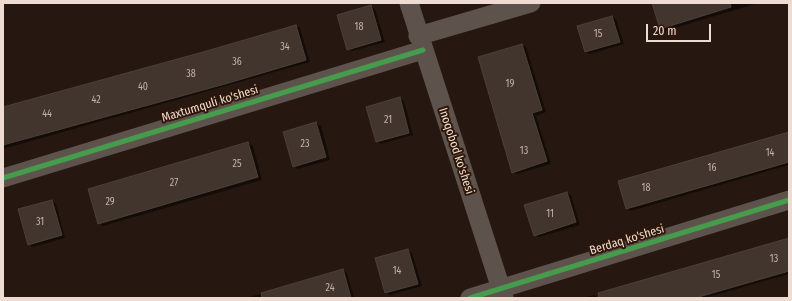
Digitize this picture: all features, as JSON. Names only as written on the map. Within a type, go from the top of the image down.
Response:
[{"type":"street","name":"Inoqobod ko'shesi","points":[[409,3],[502,294]]},
{"type":"street","name":"Maxtumquli ko'shesi","points":[[3,178],[421,43],[531,3]]},
{"type":"street","name":"Berdaq ko'shesi","points":[[470,298],[502,294],[789,200]]},
{"type":"building","points":[[652,3],[730,3],[731,7],[660,29]]},
{"type":"building","points":[[371,5],[381,40],[347,50],[337,15]]},
{"type":"building","points":[[612,16],[620,42],[585,52],[577,26]]},
{"type":"building","points":[[296,25],[306,60],[225,84],[3,145],[3,107]]},
{"type":"building","points":[[522,44],[542,110],[532,113],[547,161],[512,173],[478,57]]},
{"type":"building","points":[[400,97],[409,133],[376,142],[366,107]]},
{"type":"building","points":[[316,122],[326,157],[293,167],[283,132]]},
{"type":"building","points":[[789,132],[789,162],[626,209],[618,181]]},
{"type":"building","points":[[248,142],[258,177],[98,224],[88,189]]},
{"type":"building","points":[[567,192],[576,222],[534,236],[524,205]]},
{"type":"building","points":[[52,200],[62,235],[28,245],[18,209]]},
{"type":"building","points":[[789,238],[789,271],[695,298],[599,298],[598,293]]},
{"type":"building","points":[[408,249],[418,284],[385,293],[375,258]]},
{"type":"building","points":[[343,269],[351,298],[262,298],[261,293]]},
{"type":"cycle path","points":[[3,178],[423,50]]},
{"type":"cycle path","points":[[470,298],[789,200]]}]
